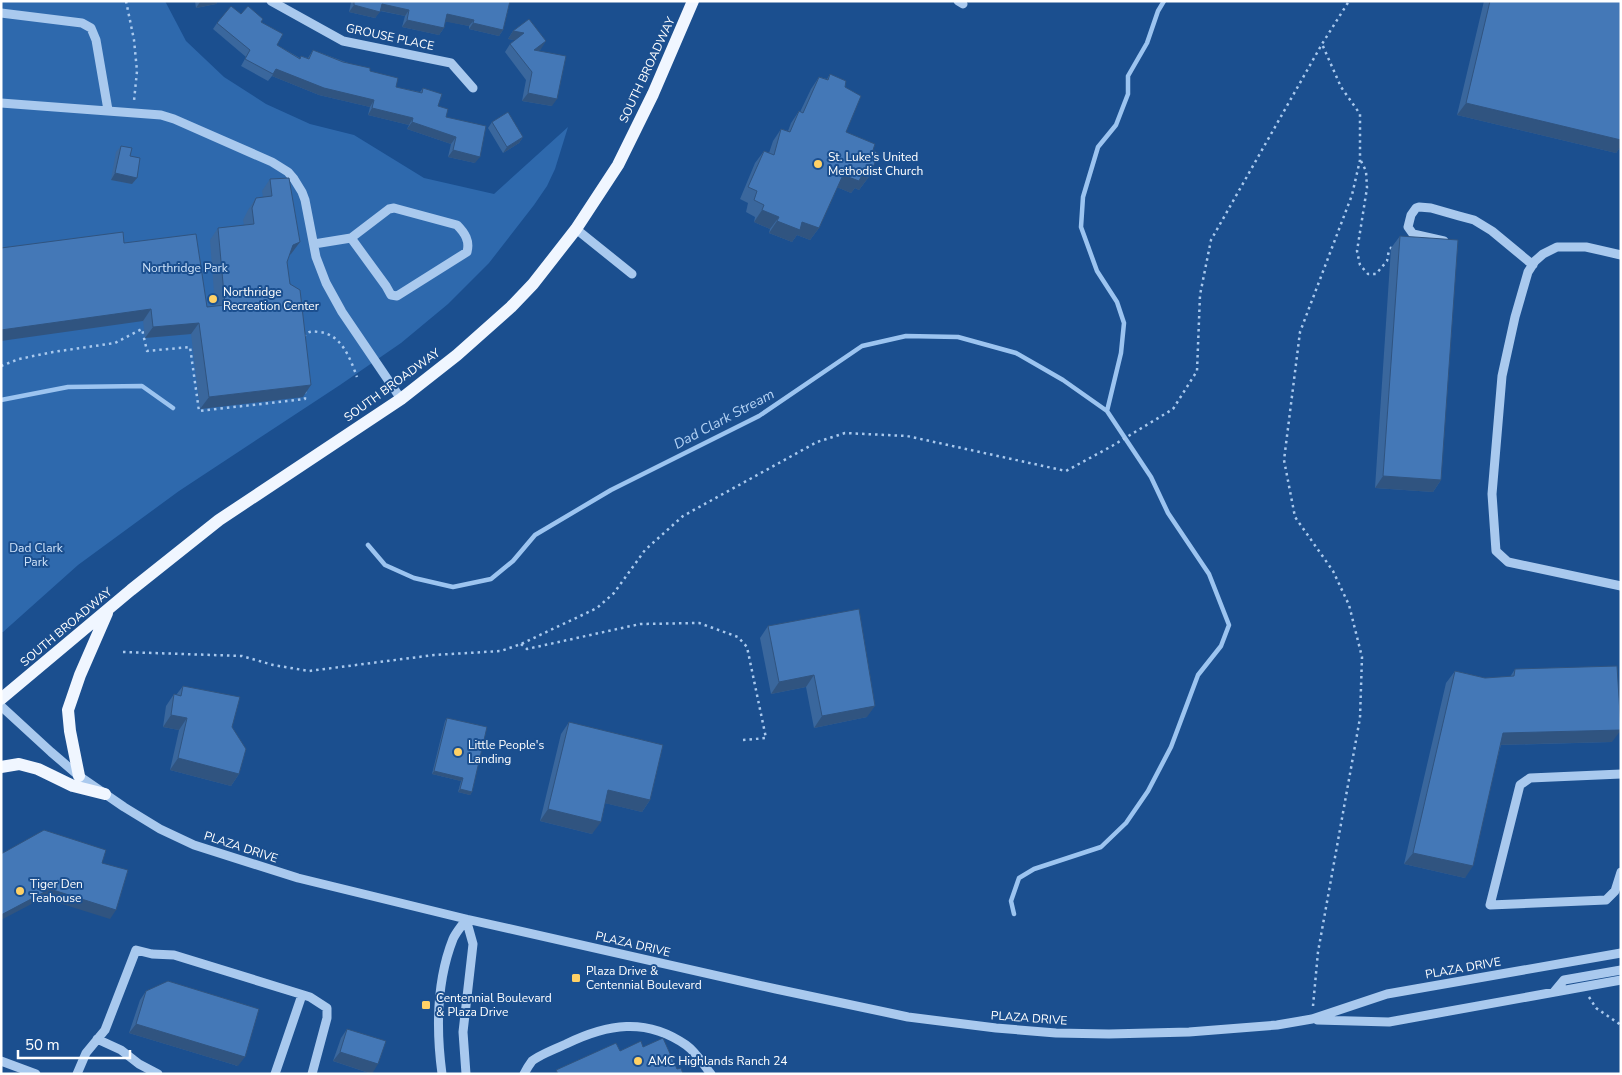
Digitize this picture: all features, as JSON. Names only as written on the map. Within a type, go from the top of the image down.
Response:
[{"type":"main road","name":"SOUTH BROADWAY","points":[[1,699],[109,608],[219,520],[401,399],[458,355],[511,307],[533,284],[576,229],[618,165],[693,1]]},
{"type":"main road","points":[[79,776],[68,710],[80,675],[109,608]]},
{"type":"main road","points":[[1,767],[18,764],[38,769],[73,786],[105,794]]},
{"type":"street","name":"GROUSE PLACE","points":[[271,1],[342,41],[452,63],[473,88]]},
{"type":"street","points":[[1,13],[82,23],[91,28],[96,40],[108,110]]},
{"type":"street","points":[[1,103],[161,115],[272,162],[288,172],[302,192],[316,257],[326,283],[342,312],[401,399]]},
{"type":"street","points":[[1450,242],[1413,234],[1408,227],[1411,215],[1416,208],[1419,207],[1474,220],[1492,231],[1533,265]]},
{"type":"street","points":[[314,244],[351,238],[394,208],[457,225],[468,242],[468,247],[467,252],[397,296],[391,295],[351,238]]},
{"type":"street","points":[[576,229],[632,274]]},
{"type":"street","points":[[1621,255],[1586,247],[1557,247],[1543,254],[1528,272],[1515,316],[1502,376],[1492,494],[1496,550],[1508,562],[1621,586]]},
{"type":"street","name":"PLAZA DRIVE","points":[[1,706],[79,776],[160,829],[194,844],[298,878],[466,919],[908,1017],[996,1028],[1056,1033],[1100,1034],[1189,1032],[1277,1025],[1312,1019],[1387,994],[1621,953]]},
{"type":"street","points":[[1621,774],[1530,778],[1520,785],[1490,905],[1606,900],[1615,891],[1621,872]]},
{"type":"street","points":[[442,1074],[438,1034],[438,1007],[442,982],[454,938],[466,919]]},
{"type":"street","points":[[466,919],[473,944],[463,1032],[466,1074]]},
{"type":"street","points":[[77,1074],[86,1053],[105,1030],[136,950],[152,954],[174,955],[310,997],[326,1008],[327,1018],[312,1074]]},
{"type":"street","points":[[1554,992],[1564,980],[1621,970]]},
{"type":"street","name":"PLAZA DRIVE","points":[[1312,1019],[1389,1022],[1621,980]]},
{"type":"street","points":[[275,1074],[302,995]]},
{"type":"street","points":[[524,1074],[533,1060],[585,1035],[607,1028],[629,1026],[667,1034],[686,1045],[699,1057],[711,1074]]},
{"type":"street","points":[[97,1039],[121,1050],[139,1064],[158,1074]]},
{"type":"street","points":[[2,1064],[36,1074]]},
{"type":"path","points":[[126,1],[134,40],[137,71],[133,112]]},
{"type":"path","points":[[124,652],[242,656],[273,665],[309,672],[434,655],[501,652],[598,608],[614,593],[645,550],[683,516],[817,442],[845,433],[907,436],[1066,470],[1112,446],[1173,409],[1197,371],[1200,295],[1210,240],[1322,44],[1349,1]]},
{"type":"path","points":[[1312,1019],[1318,952],[1360,718],[1362,657],[1349,606],[1333,571],[1294,517],[1284,460],[1300,332],[1352,195],[1360,160],[1360,114],[1341,88],[1322,44]]},
{"type":"path","points":[[1360,160],[1366,171],[1367,188],[1357,251],[1360,265],[1368,274],[1376,274],[1387,262],[1389,250],[1410,231]]},
{"type":"path","points":[[1,366],[19,359],[115,342],[142,329],[147,351],[190,346],[199,411],[306,399],[304,387]]},
{"type":"path","points":[[303,339],[306,333],[312,332],[327,332],[334,336],[348,354],[357,377]]},
{"type":"path","points":[[521,644],[527,649],[640,624],[699,623],[738,637],[747,647],[766,738],[743,740]]},
{"type":"path","points":[[1583,986],[1596,1008],[1621,1025]]},
{"type":"green space","name":"Northridge Park","points":[[1,1],[165,1],[186,41],[224,77],[266,104],[310,124],[354,135],[424,178],[494,194],[568,127],[555,169],[547,186],[489,263],[448,304],[401,343],[179,491],[78,565],[3,632],[1,632]]},
{"type":"building","points":[[354,1],[510,1],[503,30],[473,23],[474,20],[447,14],[444,28],[407,20],[409,10],[382,4],[380,12],[354,5]]},
{"type":"building","points":[[1490,1],[1621,1],[1621,140],[1466,103]]},
{"type":"building","points":[[231,6],[241,14],[248,6],[263,19],[261,22],[283,34],[277,45],[300,59],[301,56],[309,59],[313,50],[343,62],[370,68],[370,71],[398,78],[396,87],[422,93],[423,88],[442,94],[438,106],[448,109],[446,117],[486,126],[480,157],[453,150],[456,137],[412,122],[413,118],[372,108],[374,100],[324,88],[276,69],[273,74],[245,59],[250,50],[217,23]]},
{"type":"building","points":[[529,19],[546,41],[534,50],[566,56],[557,99],[528,93],[532,72],[510,44],[524,33],[513,31]]},
{"type":"building","name":"St. Luke's United Methodist Church","points":[[830,74],[846,81],[845,87],[861,96],[846,132],[875,144],[873,150],[879,154],[868,178],[862,175],[859,181],[843,175],[819,228],[802,222],[800,230],[777,221],[779,217],[762,210],[764,205],[754,200],[757,191],[748,187],[764,151],[774,155],[781,129],[790,132],[799,111],[803,113],[819,77],[828,80]]},
{"type":"building","points":[[508,112],[523,137],[507,147],[492,122]]},
{"type":"building","points":[[121,146],[132,148],[130,156],[140,158],[137,178],[115,173]]},
{"type":"building","points":[[289,178],[300,242],[293,245],[287,262],[290,284],[300,290],[311,385],[209,397],[199,323],[153,327],[151,309],[1,330],[1,248],[123,232],[124,243],[196,234],[207,307],[225,305],[218,228],[254,224],[252,208],[256,198],[272,196],[270,179]]},
{"type":"building","points":[[1400,236],[1458,240],[1441,480],[1383,476]]},
{"type":"building","points":[[859,609],[875,706],[822,716],[814,675],[779,682],[768,626]]},
{"type":"building","points":[[1617,666],[1621,730],[1503,733],[1473,866],[1413,853],[1455,671],[1485,678],[1514,676],[1515,669]]},
{"type":"building","points":[[183,686],[240,697],[232,727],[246,749],[239,774],[178,758],[187,718],[171,715],[174,694],[181,696]]},
{"type":"building","name":"Little People's Landing","points":[[447,718],[487,727],[472,792],[460,789],[463,778],[434,771]]},
{"type":"building","points":[[569,722],[663,745],[650,800],[608,790],[601,822],[548,809]]},
{"type":"building","points":[[44,830],[106,850],[102,863],[128,870],[116,910],[50,889],[1,915],[1,854]]},
{"type":"building","points":[[168,981],[259,1009],[245,1057],[136,1024],[146,991]]},
{"type":"building","points":[[347,1029],[386,1041],[378,1064],[340,1052]]},
{"type":"building","points":[[663,1038],[677,1069],[681,1068],[683,1074],[558,1074],[556,1070],[616,1043],[620,1051],[641,1041],[643,1047]]},
{"type":"waterway","points":[[1014,914],[1011,901],[1019,878],[1034,869],[1101,847],[1126,823],[1148,791],[1171,747],[1198,675],[1221,646],[1229,625],[1209,574],[1168,513],[1151,477],[1107,411],[1121,353],[1124,323],[1117,302],[1097,271],[1081,227],[1083,197],[1098,147],[1116,125],[1128,94],[1128,76],[1147,43],[1158,11],[1164,1]]},
{"type":"waterway","name":"Dad Clark Stream","points":[[368,545],[385,565],[414,578],[453,587],[491,579],[513,561],[535,535],[611,490],[759,416],[862,346],[906,336],[958,337],[1016,353],[1063,380],[1107,411]]},
{"type":"waterway","name":"Dad Clark Stream","points":[[1,400],[68,387],[142,386],[173,408]]},
{"type":"place","name":"St. Luke's United Methodist Church","points":[[818,164]]},
{"type":"place","name":"Northridge Recreation Center","points":[[213,299]]},
{"type":"place","name":"Little People's Landing","points":[[458,752]]},
{"type":"place","name":"Tiger Den Teahouse","points":[[20,891]]},
{"type":"place","name":"Plaza Drive & Centennial Boulevard","points":[[576,978]]},
{"type":"place","name":"Centennial Boulevard & Plaza Drive","points":[[426,1005]]},
{"type":"place","name":"AMC Highlands Ranch 24","points":[[638,1061]]},
{"type":"park label","name":"Dad Clark Park","points":[[36,555]]}]
